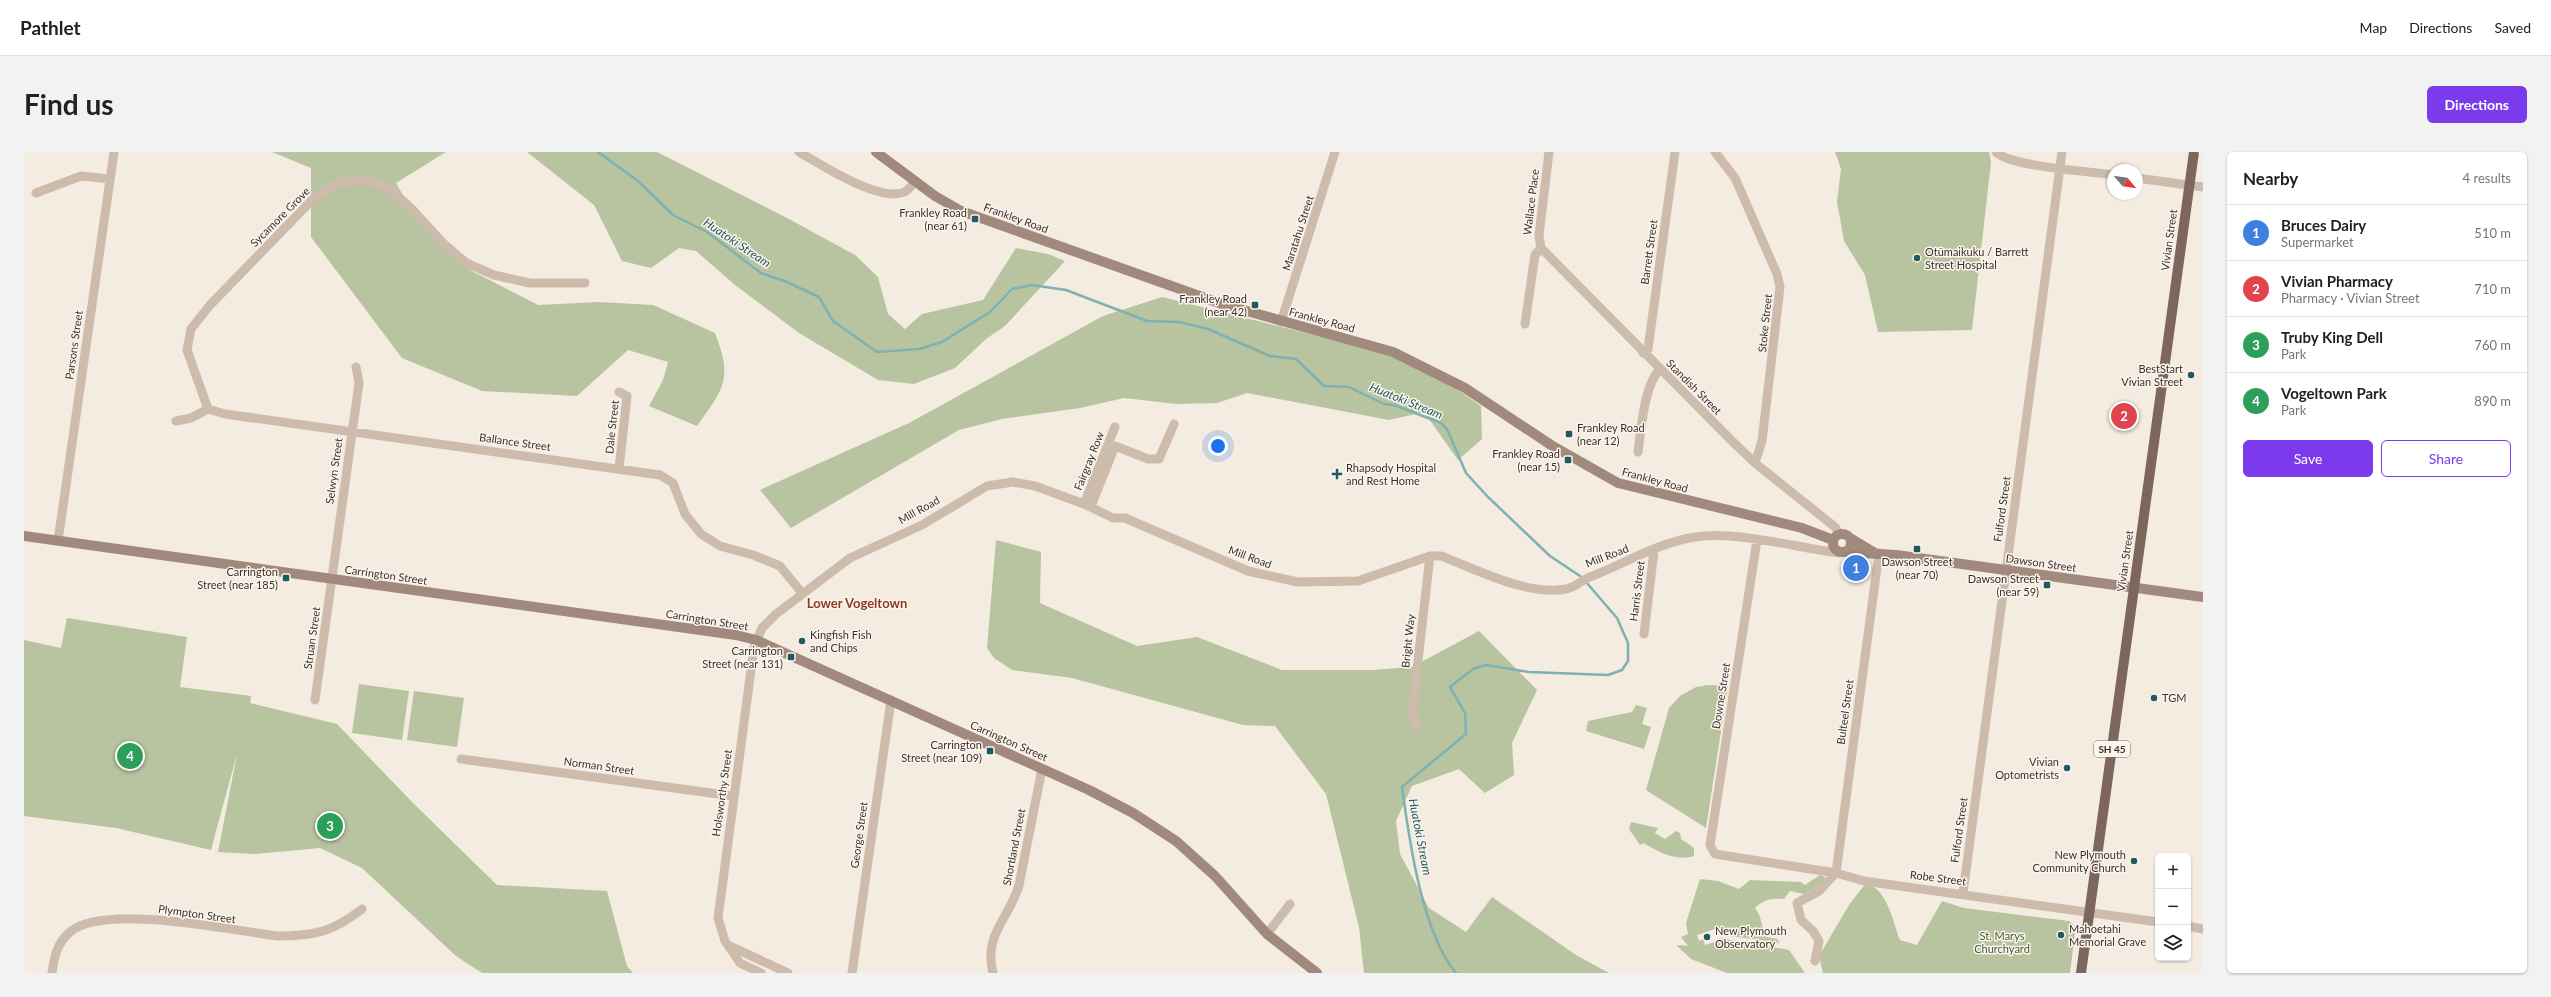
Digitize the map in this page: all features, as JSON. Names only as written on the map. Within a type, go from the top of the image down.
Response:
[{"type":"main road","name":"Vivian Street","points":[[2081,973],[2194,152]]},
{"type":"street","name":"Parsons Street","points":[[58,541],[114,152]]},
{"type":"street","points":[[799,152],[872,190],[897,194],[905,192],[915,181]]},
{"type":"street","name":"Frankley Road","points":[[876,152],[935,196],[961,211],[1214,302],[1281,322],[1393,352],[1412,360],[1465,388],[1551,445],[1618,483],[1802,528],[1835,539]]},
{"type":"street","name":"Maratahu Street","points":[[1281,322],[1335,152]]},
{"type":"street","name":"Wallace Place","points":[[1525,324],[1535,254],[1541,248],[1539,235],[1549,152]]},
{"type":"street","name":"Barrett Street","points":[[1643,353],[1648,349],[1675,152]]},
{"type":"street","name":"Stoke Street","points":[[1715,152],[1735,178],[1777,274],[1780,287],[1762,441],[1755,463]]},
{"type":"street","name":"Fulford Street","points":[[1963,893],[2062,152]]},
{"type":"street","points":[[1997,153],[2012,160],[2107,174]]},
{"type":"street","points":[[36,192],[81,176],[110,179]]},
{"type":"street","points":[[2143,179],[2203,187]]},
{"type":"street","name":"Sycamore Grove","points":[[208,409],[187,350],[190,329],[210,305],[315,197],[339,182],[365,181],[380,184],[392,191],[412,209],[444,244],[466,262],[487,272],[530,283],[585,283]]},
{"type":"street","name":"Standish Street","points":[[1541,248],[1643,353],[1755,463],[1835,527],[1835,539]]},
{"type":"street","name":"Selwyn Street","points":[[332,579],[359,383],[356,367]]},
{"type":"street","points":[[1638,452],[1650,389],[1655,374],[1660,369]]},
{"type":"street","name":"Dale Street","points":[[619,392],[628,396],[619,469]]},
{"type":"street","points":[[176,420],[191,418],[208,409]]},
{"type":"street","name":"Ballance Street","points":[[208,409],[224,414],[660,474],[668,478],[674,486],[685,514],[701,534],[720,546],[753,555],[780,566],[802,593]]},
{"type":"street","points":[[1087,505],[1115,446],[1148,459],[1160,459],[1174,424]]},
{"type":"street","name":"Fairgray Row","points":[[1087,505],[1115,426]]},
{"type":"street","name":"Mill Road","points":[[756,640],[765,624],[802,593],[850,558],[922,525],[987,486],[1000,482],[1028,484],[1087,505],[1113,518],[1125,518],[1248,571],[1298,582],[1358,581],[1430,556],[1441,556],[1536,590],[1564,589],[1576,587],[1584,577],[1589,577],[1696,536],[1757,540],[1842,552]]},
{"type":"street","points":[[1845,534],[1850,538],[1851,546],[1842,552],[1834,549],[1835,539],[1845,534]]},
{"type":"street","name":"Carrington Street","points":[[24,536],[756,640],[891,700],[1122,807],[1176,841],[1215,876],[1267,934],[1317,973]]},
{"type":"street","name":"Dawson Street","points":[[1850,538],[1877,553]]},
{"type":"street","name":"Mill Road","points":[[1803,546],[1835,539]]},
{"type":"street","name":"Downe Street","points":[[1715,854],[1710,845],[1757,540]]},
{"type":"street","name":"Harris Street","points":[[1644,634],[1654,551]]},
{"type":"street","name":"Dawson Street","points":[[1842,552],[1877,553],[2203,597]]},
{"type":"street","name":"Bulteel Street","points":[[1836,873],[1877,553]]},
{"type":"street","name":"Bright Way","points":[[1418,727],[1413,716],[1413,704],[1430,556]]},
{"type":"street","name":"Struan Street","points":[[315,700],[332,579]]},
{"type":"street","name":"Holsworthy Street","points":[[756,640],[733,796],[718,918],[720,929],[740,963],[761,973]]},
{"type":"street","name":"George Street","points":[[852,973],[891,700]]},
{"type":"street","name":"Norman Street","points":[[461,759],[733,796]]},
{"type":"street","name":"Shortland Street","points":[[994,973],[992,952],[994,934],[999,922],[1016,898],[1020,885],[1042,769]]},
{"type":"street","name":"Robe Street","points":[[1715,854],[1836,873],[1864,881],[1963,893],[2155,922]]},
{"type":"street","points":[[1815,961],[1819,941],[1813,931],[1801,920],[1797,903],[1819,891],[1836,873]]},
{"type":"street","points":[[1267,934],[1290,904]]},
{"type":"street","name":"Plympton Street","points":[[52,973],[58,948],[63,939],[71,931],[93,921],[140,918],[277,936],[296,936],[313,935],[331,930],[362,909]]},
{"type":"street","points":[[2191,925],[2203,921]]},
{"type":"street","points":[[2191,926],[2203,928]]},
{"type":"street","points":[[730,946],[743,950],[788,973]]},
{"type":"green space","points":[[272,152],[446,152],[396,183],[416,218],[472,271],[538,305],[599,302],[653,305],[715,333],[724,362],[724,373],[723,382],[714,402],[697,426],[649,406],[663,380],[668,362],[628,350],[577,396],[482,391],[402,358],[311,237],[311,168]]},
{"type":"green space","points":[[527,152],[657,152],[787,218],[855,255],[878,277],[888,314],[905,329],[922,314],[983,300],[1016,248],[1048,254],[1065,261],[1005,326],[986,339],[955,368],[914,384],[878,380],[799,333],[735,285],[696,251],[679,248],[651,268],[622,261],[594,205]]},
{"type":"green space","name":"Otūmaikuku / Barrett Street Hospital","points":[[1835,152],[1989,152],[1991,162],[1972,330],[1878,332],[1865,275],[1844,241],[1837,202],[1841,169]]},
{"type":"green space","points":[[1162,297],[1414,360],[1481,406],[1482,439],[1458,460],[1424,412],[1389,420],[1247,393],[1217,403],[1176,404],[1124,398],[1080,408],[1002,419],[959,430],[791,528],[760,490],[909,423],[1103,316]]},
{"type":"green space","points":[[996,540],[1041,552],[1040,603],[1137,646],[1197,637],[1282,670],[1373,670],[1412,667],[1479,631],[1537,690],[1512,743],[1514,775],[1485,793],[1459,769],[1412,786],[1396,821],[1400,854],[1429,908],[1466,932],[1492,897],[1576,955],[1609,973],[1364,973],[1359,927],[1326,794],[1275,726],[1243,725],[1072,678],[1012,670],[994,658],[987,648]]},
{"type":"green space","points":[[67,618],[187,637],[180,687],[251,696],[250,703],[337,724],[413,803],[497,885],[607,891],[627,966],[633,973],[482,973],[456,956],[362,868],[320,848],[255,854],[218,852],[237,754],[211,850],[116,828],[24,816],[24,640],[61,648]]},
{"type":"green space","points":[[359,684],[409,691],[402,740],[352,733]]},
{"type":"green space","points":[[1708,685],[1728,686],[1706,828],[1646,790],[1669,708],[1680,696],[1696,687]]},
{"type":"green space","points":[[414,691],[464,698],[457,747],[407,740]]},
{"type":"green space","points":[[1636,705],[1647,708],[1642,724],[1651,727],[1644,749],[1586,731],[1588,721],[1632,712]]},
{"type":"green space","points":[[1631,822],[1658,828],[1655,833],[1665,839],[1676,831],[1680,833],[1681,839],[1694,848],[1694,856],[1680,858],[1673,857],[1643,843],[1640,845],[1629,829]]},
{"type":"green space","points":[[1820,875],[1825,877],[1824,883],[1804,894],[1790,891],[1784,899],[1769,900],[1755,908],[1759,914],[1766,937],[1777,939],[1780,943],[1717,934],[1715,929],[1697,935],[1699,941],[1703,939],[1705,945],[1718,941],[1719,938],[1789,950],[1805,973],[1727,973],[1691,959],[1676,945],[1688,946],[1681,937],[1688,934],[1686,923],[1700,879],[1718,881],[1739,889],[1750,880],[1801,882],[1805,885]]},
{"type":"green space","name":"St. Marys Churchyard","points":[[1866,883],[1879,892],[1884,899],[1892,915],[1900,940],[1917,945],[1942,901],[1964,908],[2069,921],[2073,924],[2075,933],[2070,973],[1823,973],[1819,956],[1849,905]]},
{"type":"waterway","name":"Huatoki Stream","points":[[598,152],[638,181],[673,215],[707,232],[761,273],[787,282],[819,297],[833,321],[877,352],[919,349],[942,342],[990,312],[1012,289],[1032,285],[1066,290],[1147,321],[1179,322],[1208,329],[1270,356],[1296,359],[1324,386],[1349,387],[1384,404],[1394,405],[1441,423],[1447,429],[1466,473],[1488,497],[1550,556],[1583,578]]},
{"type":"waterway","name":"Huatoki Stream","points":[[1456,973],[1444,956],[1434,934],[1426,910],[1413,858],[1402,787],[1466,734],[1465,713],[1450,687],[1473,669],[1486,665],[1529,672],[1608,675],[1622,670],[1628,661],[1628,643],[1617,618],[1586,582]]},
{"type":"place","name":"Frankley Road (near 61)","points":[[975,219]]},
{"type":"place","name":"Otūmaikuku / Barrett Street Hospital","points":[[1917,258]]},
{"type":"place","name":"Frankley Road (near 42)","points":[[1255,305]]},
{"type":"place","name":"BestStart Vivian Street","points":[[2191,375]]},
{"type":"place","name":"Vivian Pharmacy","points":[[2124,416]]},
{"type":"place","name":"Frankley Road (near 12)","points":[[1569,434]]},
{"type":"place","name":"Frankley Road (near 15)","points":[[1568,460]]},
{"type":"place","name":"Rhapsody Hospital and Rest Home","points":[[1337,474]]},
{"type":"place","name":"Dawson Street (near 70)","points":[[1917,549]]},
{"type":"place","name":"Bruces Dairy","points":[[1856,568]]},
{"type":"place","name":"Carrington Street (near 185)","points":[[286,578]]},
{"type":"place","name":"Dawson Street (near 59)","points":[[2047,585]]},
{"type":"place","name":"Kingfish Fish and Chips","points":[[802,641]]},
{"type":"place","name":"Carrington Street (near 131)","points":[[791,657]]},
{"type":"place","name":"TGM","points":[[2154,698]]},
{"type":"place","name":"Carrington Street (near 109)","points":[[990,751]]},
{"type":"place","name":"Vogeltown Park","points":[[130,756]]},
{"type":"place","name":"Vivian Optometrists","points":[[2067,768]]},
{"type":"place","name":"Truby King Dell","points":[[330,826]]},
{"type":"place","name":"New Plymouth Community Church","points":[[2134,861]]},
{"type":"place","name":"Mahoetahi Memorial Grave","points":[[2061,935]]},
{"type":"place","name":"New Plymouth Observatory","points":[[1707,937]]},
{"type":"district","name":"Lower Vogeltown","points":[[857,603]]}]
